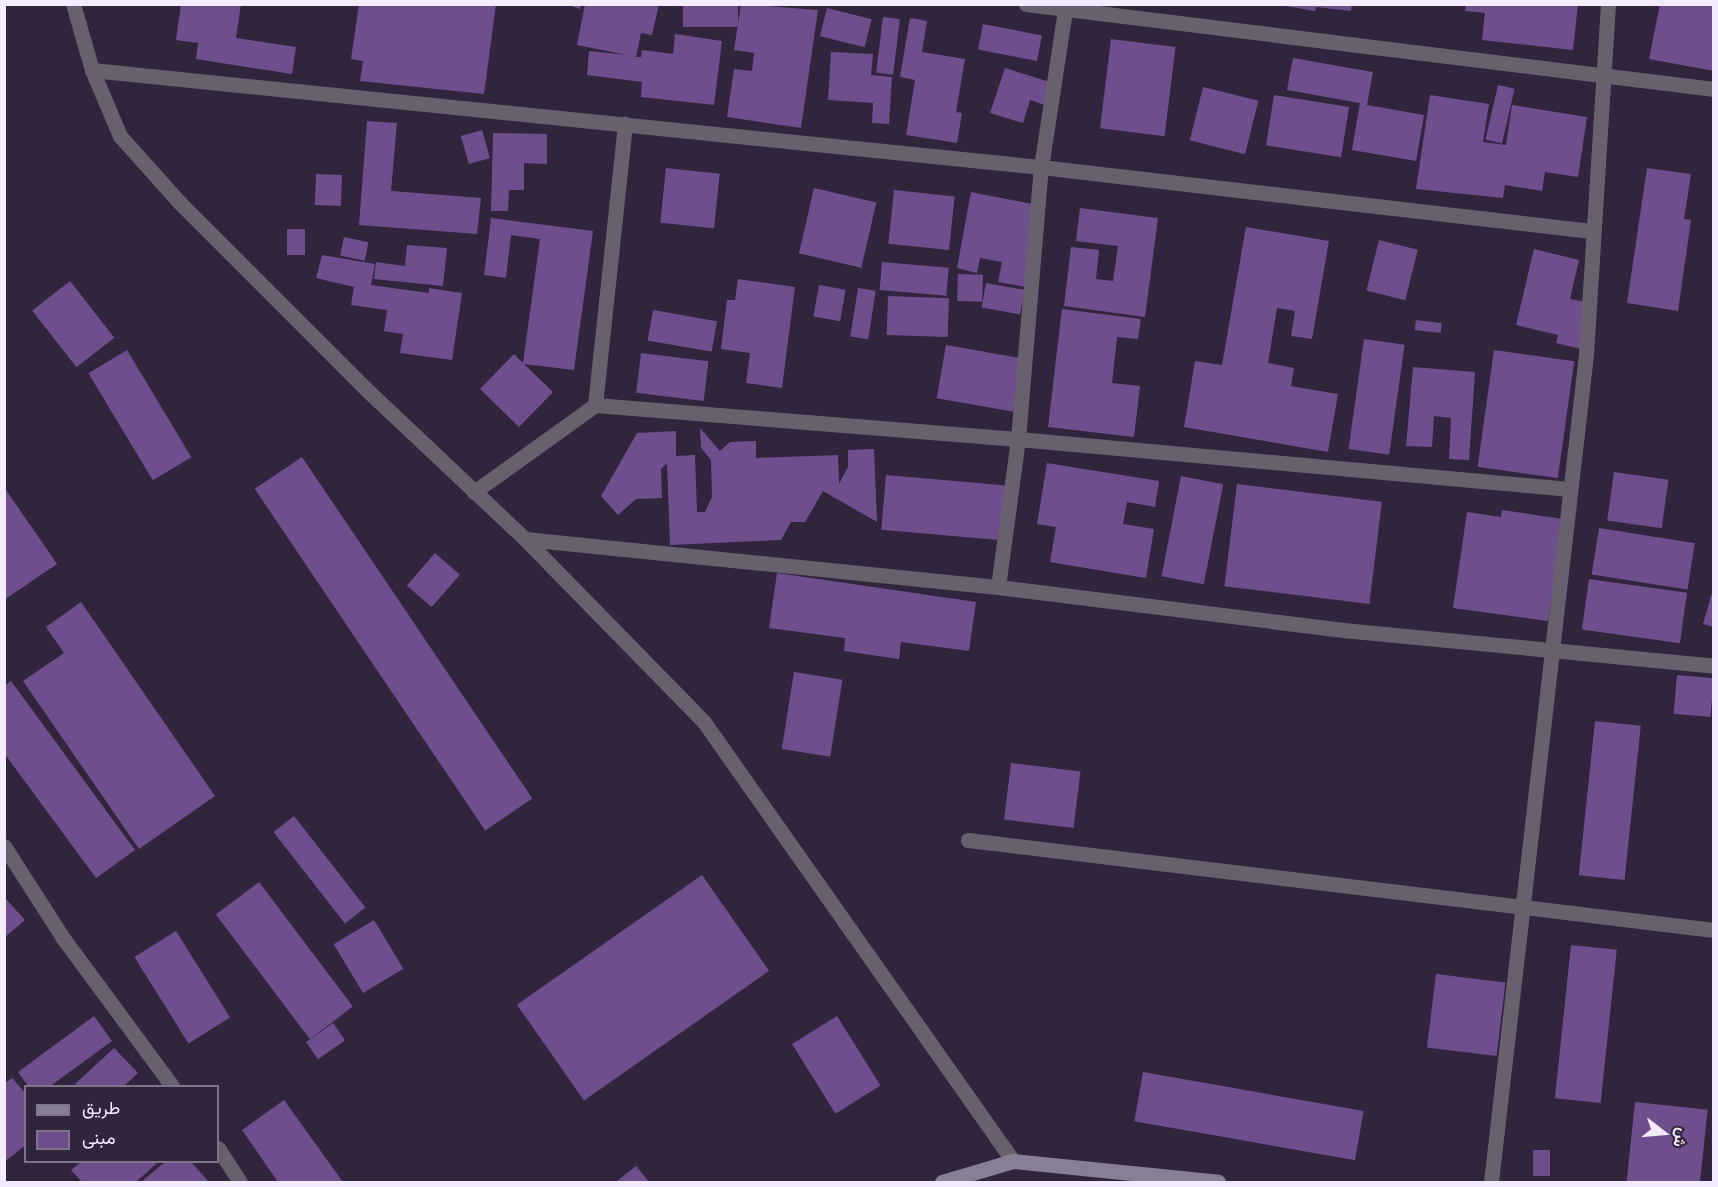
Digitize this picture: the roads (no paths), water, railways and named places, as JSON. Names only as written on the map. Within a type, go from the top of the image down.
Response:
[{"type":"street","points":[[73,4],[92,70],[120,136],[180,203],[474,492],[525,539],[704,722],[1013,1161]]},
{"type":"street","points":[[1026,4],[1066,7],[1604,77],[1713,89]]},
{"type":"street","points":[[1491,1182],[1586,354],[1591,231],[1608,4]]},
{"type":"street","points":[[998,587],[1018,439],[1041,167],[1066,7]]},
{"type":"street","points":[[92,70],[1041,167],[1591,231]]},
{"type":"street","points":[[595,405],[625,124]]},
{"type":"street","points":[[474,492],[595,405],[1018,439],[1570,489]]},
{"type":"street","points":[[525,539],[998,587],[1551,651],[1713,666]]},
{"type":"street","points":[[968,840],[1713,930]]},
{"type":"street","points":[[4,846],[63,938],[171,1085]]},
{"type":"street","points":[[219,1150],[240,1182]]},
{"type":"street","points":[[942,1182],[969,1177],[1013,1161],[1218,1182]]}]
